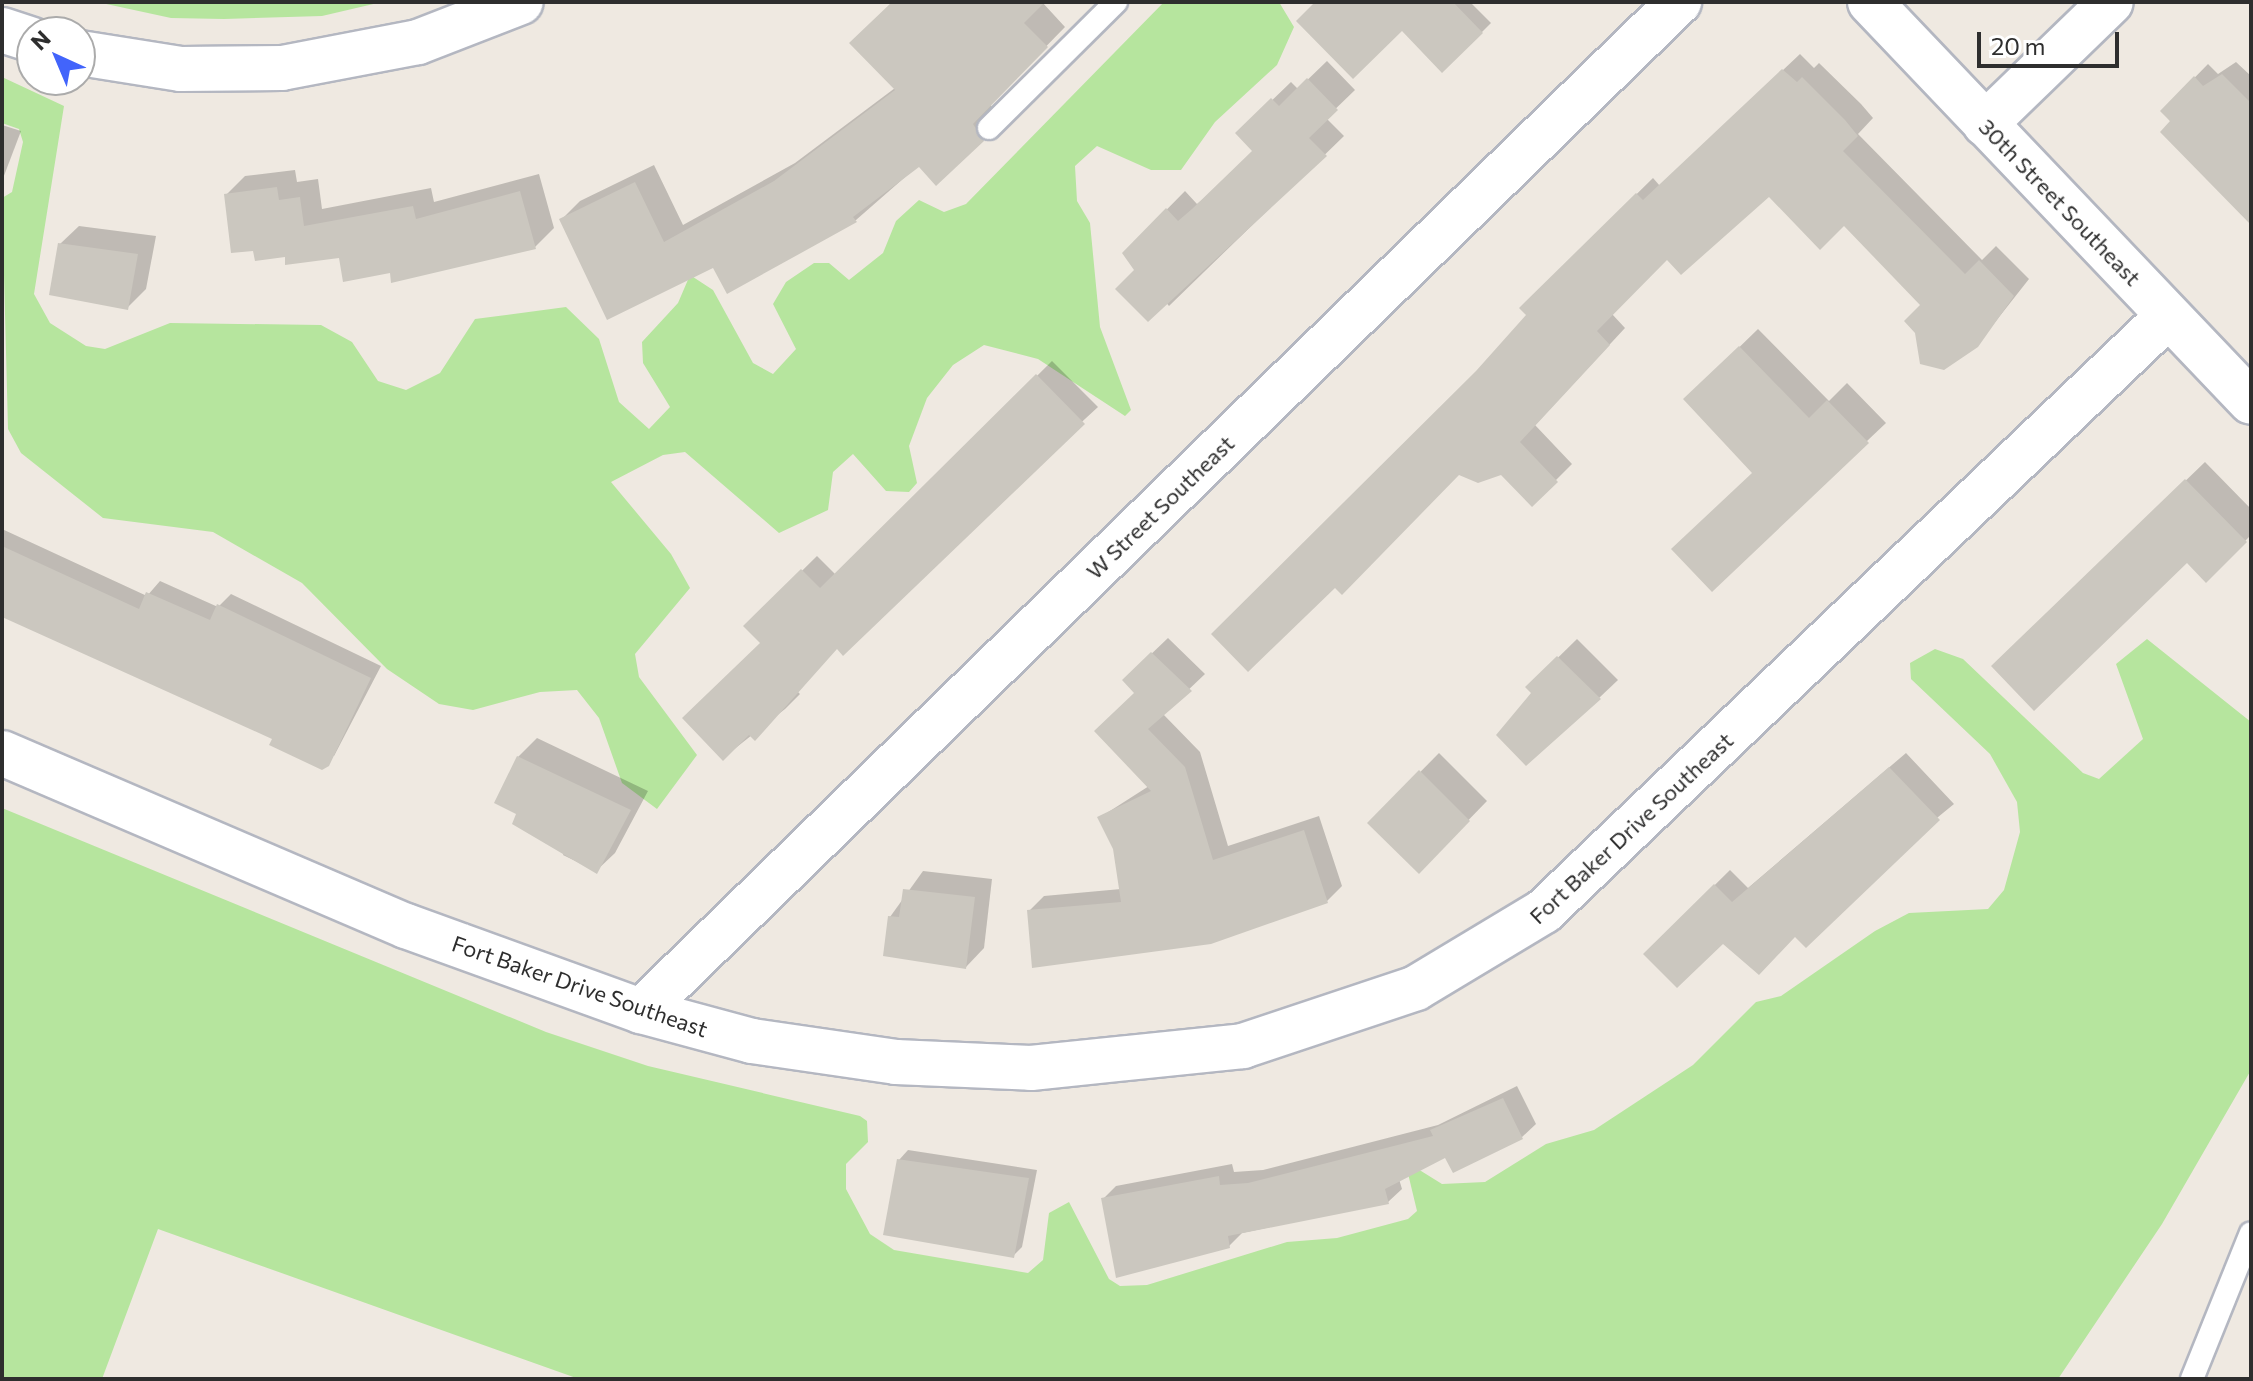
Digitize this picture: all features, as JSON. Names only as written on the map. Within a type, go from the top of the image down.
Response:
[{"type":"street","points":[[96,56],[181,69],[282,68],[418,42],[521,2]]},
{"type":"street","name":"W Street Southeast","points":[[641,1011],[1679,2]]},
{"type":"street","name":"30th Street Southeast","points":[[1870,2],[2168,316],[2246,387]]},
{"type":"street","points":[[1985,124],[2111,2]]},
{"type":"street","name":"Fort Baker Drive Southeast","points":[[2,753],[322,893],[641,1011],[803,1050],[1031,1068],[1243,1046],[1416,988],[1510,937],[1577,884],[2168,316]]},
{"type":"lane","points":[[989,128],[1116,2]]},
{"type":"lane","points":[[2192,1379],[2251,1233]]},
{"type":"green space","points":[[97,2],[382,2],[322,16],[224,19],[171,18]]},
{"type":"green space","points":[[1164,2],[1279,2],[1294,27],[1277,65],[1215,122],[1181,170],[1151,170],[1097,146],[1075,166],[1077,201],[1090,223],[1100,327],[1131,410],[1125,416],[1038,359],[984,345],[953,365],[927,398],[909,446],[917,483],[909,492],[886,491],[853,454],[833,472],[828,510],[779,533],[685,452],[663,455],[611,482],[671,554],[690,588],[635,654],[639,677],[697,755],[657,809],[622,783],[599,718],[577,690],[540,692],[473,710],[439,704],[387,669],[302,583],[213,532],[103,518],[21,453],[8,429],[2,198],[12,192],[23,142],[19,129],[2,123],[2,77],[16,84],[16,96],[43,96],[64,106],[34,294],[50,323],[86,346],[105,349],[170,323],[321,325],[352,342],[378,381],[406,390],[440,373],[475,319],[566,307],[599,339],[619,402],[649,429],[670,407],[643,363],[642,342],[678,303],[690,275],[713,290],[753,363],[773,374],[796,349],[773,304],[786,282],[814,263],[829,263],[849,280],[883,253],[896,221],[919,200],[944,212],[966,204]]},
{"type":"green space","points":[[2147,639],[2251,722],[2251,1070],[2162,1224],[2058,1379],[579,1379],[158,1229],[102,1379],[2,1379],[2,808],[546,1032],[648,1066],[860,1116],[867,1121],[868,1142],[846,1164],[846,1189],[870,1234],[894,1250],[1028,1273],[1043,1260],[1049,1213],[1069,1202],[1109,1279],[1120,1286],[1147,1285],[1287,1242],[1337,1238],[1408,1219],[1417,1211],[1405,1161],[1442,1184],[1485,1182],[1546,1144],[1594,1130],[1693,1065],[1756,1002],[1781,996],[1875,931],[1909,913],[1988,909],[2004,890],[2020,832],[2017,802],[1990,754],[1911,679],[1910,663],[1935,649],[1963,659],[2083,773],[2099,779],[2143,739],[2116,664]]},
{"type":"building","points":[[892,2],[1045,2],[1024,23],[1048,47],[973,124],[984,141],[936,186],[919,167],[853,217],[857,222],[727,294],[713,268],[607,320],[559,219],[635,182],[664,242],[774,181],[895,90],[849,43]]},
{"type":"building","points":[[1315,2],[1453,2],[1483,33],[1442,73],[1402,31],[1353,79],[1296,21]]},
{"type":"building","points":[[1782,69],[1797,82],[1802,77],[1845,120],[1858,136],[1843,151],[1965,274],[1979,260],[2014,296],[1978,347],[1944,370],[1920,364],[1915,333],[1904,321],[1920,305],[1844,226],[1820,250],[1769,197],[1681,275],[1667,260],[1597,331],[1610,345],[1520,442],[1558,482],[1532,507],[1501,475],[1478,483],[1459,475],[1342,595],[1335,588],[1248,672],[1211,634],[1476,371],[1526,315],[1519,308],[1636,193],[1643,200]]},
{"type":"building","points":[[2222,74],[2251,103],[2251,225],[2160,132],[2170,121],[2160,111],[2194,76],[2203,86]]},
{"type":"building","points":[[1307,78],[1338,110],[1309,138],[1327,156],[1148,322],[1115,289],[1134,270],[1122,253],[1166,208],[1178,221],[1192,209],[1252,151],[1235,133],[1271,98],[1279,106]]},
{"type":"building","points":[[277,187],[279,200],[300,197],[304,226],[413,206],[416,219],[520,191],[536,249],[391,283],[390,273],[343,282],[339,258],[285,265],[285,257],[255,261],[253,251],[231,253],[224,194]]},
{"type":"building","points":[[58,243],[138,254],[128,310],[49,295]]},
{"type":"building","points":[[1739,346],[1809,418],[1827,400],[1869,443],[1712,592],[1671,549],[1752,473],[1683,399]]},
{"type":"building","points":[[1036,374],[1085,424],[843,656],[837,649],[755,741],[749,735],[723,761],[682,718],[760,643],[743,626],[801,569],[820,588]]},
{"type":"building","points":[[2185,479],[2247,542],[2206,583],[2187,563],[2034,711],[1991,666]]},
{"type":"building","points":[[2,546],[139,609],[146,592],[210,620],[217,604],[371,678],[329,766],[322,770],[269,745],[272,739],[2,617]]},
{"type":"building","points":[[1151,652],[1192,691],[1148,729],[1185,767],[1213,860],[1304,830],[1328,903],[1211,944],[1032,968],[1027,910],[1121,902],[1113,849],[1097,817],[1151,791],[1094,731],[1134,693],[1122,680]]},
{"type":"building","points":[[1557,656],[1601,699],[1526,766],[1496,735],[1531,693],[1525,687]]},
{"type":"building","points":[[517,756],[631,810],[597,874],[512,824],[516,814],[494,803]]},
{"type":"building","points":[[1889,767],[1940,820],[1806,948],[1795,937],[1759,975],[1723,944],[1677,988],[1643,954],[1714,884],[1732,902]]},
{"type":"building","points":[[1419,770],[1470,821],[1419,874],[1367,823]]},
{"type":"building","points":[[903,889],[975,897],[966,969],[883,956],[888,916],[899,917]]},
{"type":"building","points":[[1503,1098],[1523,1139],[1453,1173],[1445,1158],[1385,1189],[1389,1204],[1228,1236],[1230,1248],[1116,1278],[1101,1198],[1219,1176],[1220,1185],[1248,1183],[1433,1136],[1430,1130]]},
{"type":"building","points":[[897,1159],[1029,1178],[1014,1258],[883,1235]]}]
